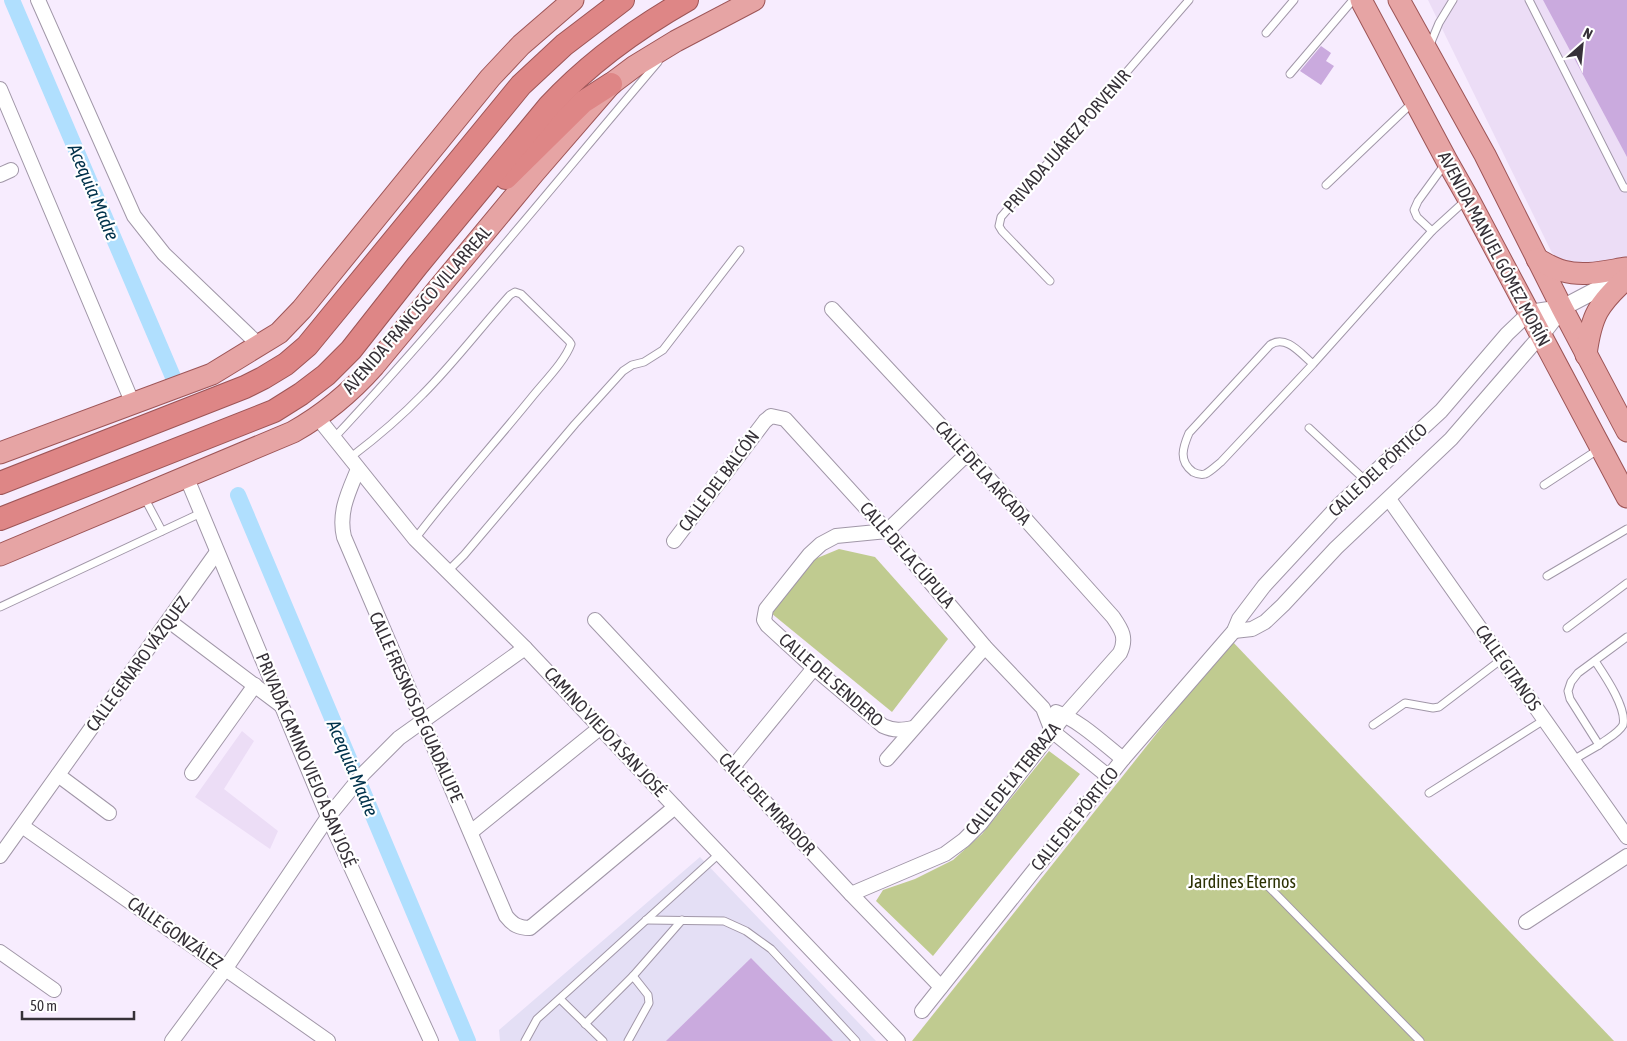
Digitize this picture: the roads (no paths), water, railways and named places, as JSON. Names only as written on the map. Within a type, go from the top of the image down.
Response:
[{"type":"highway","points":[[0,483],[244,387],[286,364],[306,346],[328,320],[521,85],[564,44],[623,0]]},
{"type":"highway","name":"AVENIDA FRANCISCO VILLARREAL","points":[[0,519],[274,410],[302,394],[326,375],[351,350],[417,266],[549,106],[571,83],[628,36],[687,0]]},
{"type":"highway","points":[[417,266],[583,102],[611,84]]},
{"type":"main road","points":[[0,453],[212,374],[279,333],[302,309],[490,78],[521,45],[573,0]]},
{"type":"main road","name":"AVENIDA FRANCISCO VILLARREAL","points":[[0,556],[293,432],[318,418],[353,389],[374,366],[534,173],[611,84],[635,66],[676,41],[754,0]]},
{"type":"main road","name":"AVENIDA MANUEL GÓMEZ MORÍN","points":[[1361,0],[1627,497]]},
{"type":"main road","name":"AVENIDA MANUEL GÓMEZ MORÍN","points":[[1399,0],[1485,155],[1586,355],[1627,431]]},
{"type":"main road","points":[[1398,72],[1418,74],[1432,60]]},
{"type":"main road","points":[[1537,259],[1560,271],[1570,273],[1582,274],[1627,268]]},
{"type":"main road","points":[[1586,355],[1590,329],[1598,310],[1609,294],[1627,278]]},
{"type":"street","points":[[38,0],[134,216],[164,254],[260,346]]},
{"type":"street","points":[[0,89],[134,404]]},
{"type":"street","points":[[1529,313],[1562,308],[1627,273]]},
{"type":"street","points":[[1541,335],[1562,308]]},
{"type":"street","name":"CALLE DE LA ARCADA","points":[[832,309],[1113,617],[1123,634],[1124,644]]},
{"type":"street","name":"CALLE DEL PÓRTICO","points":[[922,1011],[1123,759],[1234,631],[1244,612],[1264,586],[1338,505],[1441,411],[1507,334],[1529,313]]},
{"type":"street","name":"CALLE DEL PÓRTICO","points":[[1234,631],[1252,629],[1265,622],[1283,605],[1336,548],[1451,439],[1541,335]]},
{"type":"street","points":[[1604,389],[1627,408]]},
{"type":"street","name":"CALLE DE LA CÚPULA","points":[[765,421],[771,416],[785,419],[792,425],[887,531],[985,647],[1043,708],[1052,731],[1109,777]]},
{"type":"street","name":"CAMINO VIEJO A SAN JOSÉ","points":[[318,418],[415,539],[525,648],[898,1041]]},
{"type":"street","name":"CALLE DEL BALCÓN","points":[[674,542],[765,421]]},
{"type":"street","points":[[887,531],[966,454]]},
{"type":"street","name":"CALLE FRESNOS DE GUADALUPE","points":[[355,463],[342,514],[341,526],[344,537],[422,722],[472,832],[506,916],[512,923],[520,928],[530,928],[675,807]]},
{"type":"street","name":"PRIVADA CAMINO VIEJO A SAN JOSÉ","points":[[186,476],[328,817],[431,1041]]},
{"type":"street","name":"CALLE GITANOS","points":[[1389,499],[1627,837]]},
{"type":"street","name":"CALLE DEL SENDERO","points":[[887,531],[836,536],[820,544],[766,609],[764,620],[814,668],[883,726],[892,730],[914,728]]},
{"type":"street","name":"CALLE GENARO VÁZQUEZ","points":[[0,856],[218,552]]},
{"type":"street","name":"CALLE DEL MIRADOR","points":[[594,620],[851,894],[941,987]]},
{"type":"street","points":[[169,621],[283,706]]},
{"type":"street","name":"CALLE DE LA TERRAZA","points":[[851,894],[945,854],[964,840],[981,823],[1065,715],[1120,653],[1124,644]]},
{"type":"street","points":[[887,759],[985,647]]},
{"type":"street","points":[[172,1041],[226,968],[328,817],[364,773],[399,738],[525,648]]},
{"type":"street","points":[[733,767],[814,668]]},
{"type":"street","points":[[192,773],[254,685]]},
{"type":"street","name":"CALLE DE LA CÚPULA","points":[[1043,708],[1065,715],[1123,759]]},
{"type":"street","points":[[472,832],[601,727]]},
{"type":"street","points":[[58,775],[108,813]]},
{"type":"street","name":"CALLE GONZÁLEZ","points":[[22,826],[328,1041]]},
{"type":"street","points":[[1526,922],[1627,856]]},
{"type":"street","points":[[0,952],[54,990]]},
{"type":"lane","name":"PRIVADA JUÁREZ PORVENIR","points":[[1050,282],[1002,231],[999,226],[1001,217],[1189,0]]},
{"type":"lane","points":[[1266,33],[1294,0]]},
{"type":"lane","points":[[1290,74],[1353,0]]},
{"type":"lane","points":[[1432,60],[1439,23],[1453,0]]},
{"type":"lane","points":[[1529,0],[1624,188],[1627,188]]},
{"type":"lane","points":[[334,438],[394,374],[676,41]]},
{"type":"lane","points":[[1326,185],[1414,101]]},
{"type":"lane","points":[[1432,231],[1418,217],[1414,210],[1418,201],[1447,162]]},
{"type":"lane","points":[[1313,364],[1290,345],[1282,341],[1275,341],[1189,433],[1183,449],[1184,463],[1200,475],[1205,474],[1221,462],[1313,364],[1432,231],[1468,198]]},
{"type":"lane","points":[[447,572],[464,555],[575,424],[623,371],[632,365],[644,362],[663,350],[740,250]]},
{"type":"lane","points":[[355,463],[376,439],[424,393],[491,316],[515,292],[521,294],[569,341],[571,344],[567,351],[546,380],[459,483],[415,539]]},
{"type":"lane","points":[[1309,428],[1366,480]]},
{"type":"lane","points":[[1544,485],[1601,448]]},
{"type":"lane","points":[[142,495],[162,531]]},
{"type":"lane","points":[[0,607],[201,513]]},
{"type":"lane","points":[[1547,576],[1627,529]]},
{"type":"lane","points":[[1567,628],[1627,583]]},
{"type":"lane","points":[[1599,745],[1570,699],[1568,691],[1570,682],[1578,673],[1627,637]]},
{"type":"lane","points":[[1373,725],[1405,702],[1433,708],[1439,707],[1502,659]]},
{"type":"lane","points":[[1573,760],[1599,745],[1622,728],[1627,718],[1624,706],[1595,661]]},
{"type":"lane","points":[[1429,793],[1544,720]]},
{"type":"lane","points":[[525,1041],[538,1020],[720,853]]},
{"type":"lane","points":[[1264,882],[1420,1041]]},
{"type":"lane","points":[[646,920],[724,921],[746,930],[771,949],[856,1041]]},
{"type":"lane","points":[[585,1024],[633,976],[682,920]]},
{"type":"lane","points":[[628,1041],[649,1003],[648,995],[633,976]]},
{"type":"lane","points":[[560,999],[603,1041]]},
{"type":"waterway","name":"Acequia Madre","points":[[12,0],[176,384]]},
{"type":"waterway","name":"Acequia Madre","points":[[238,495],[468,1041]]},
{"type":"park label","name":"Jardines Eternos","points":[[1242,882]]}]
